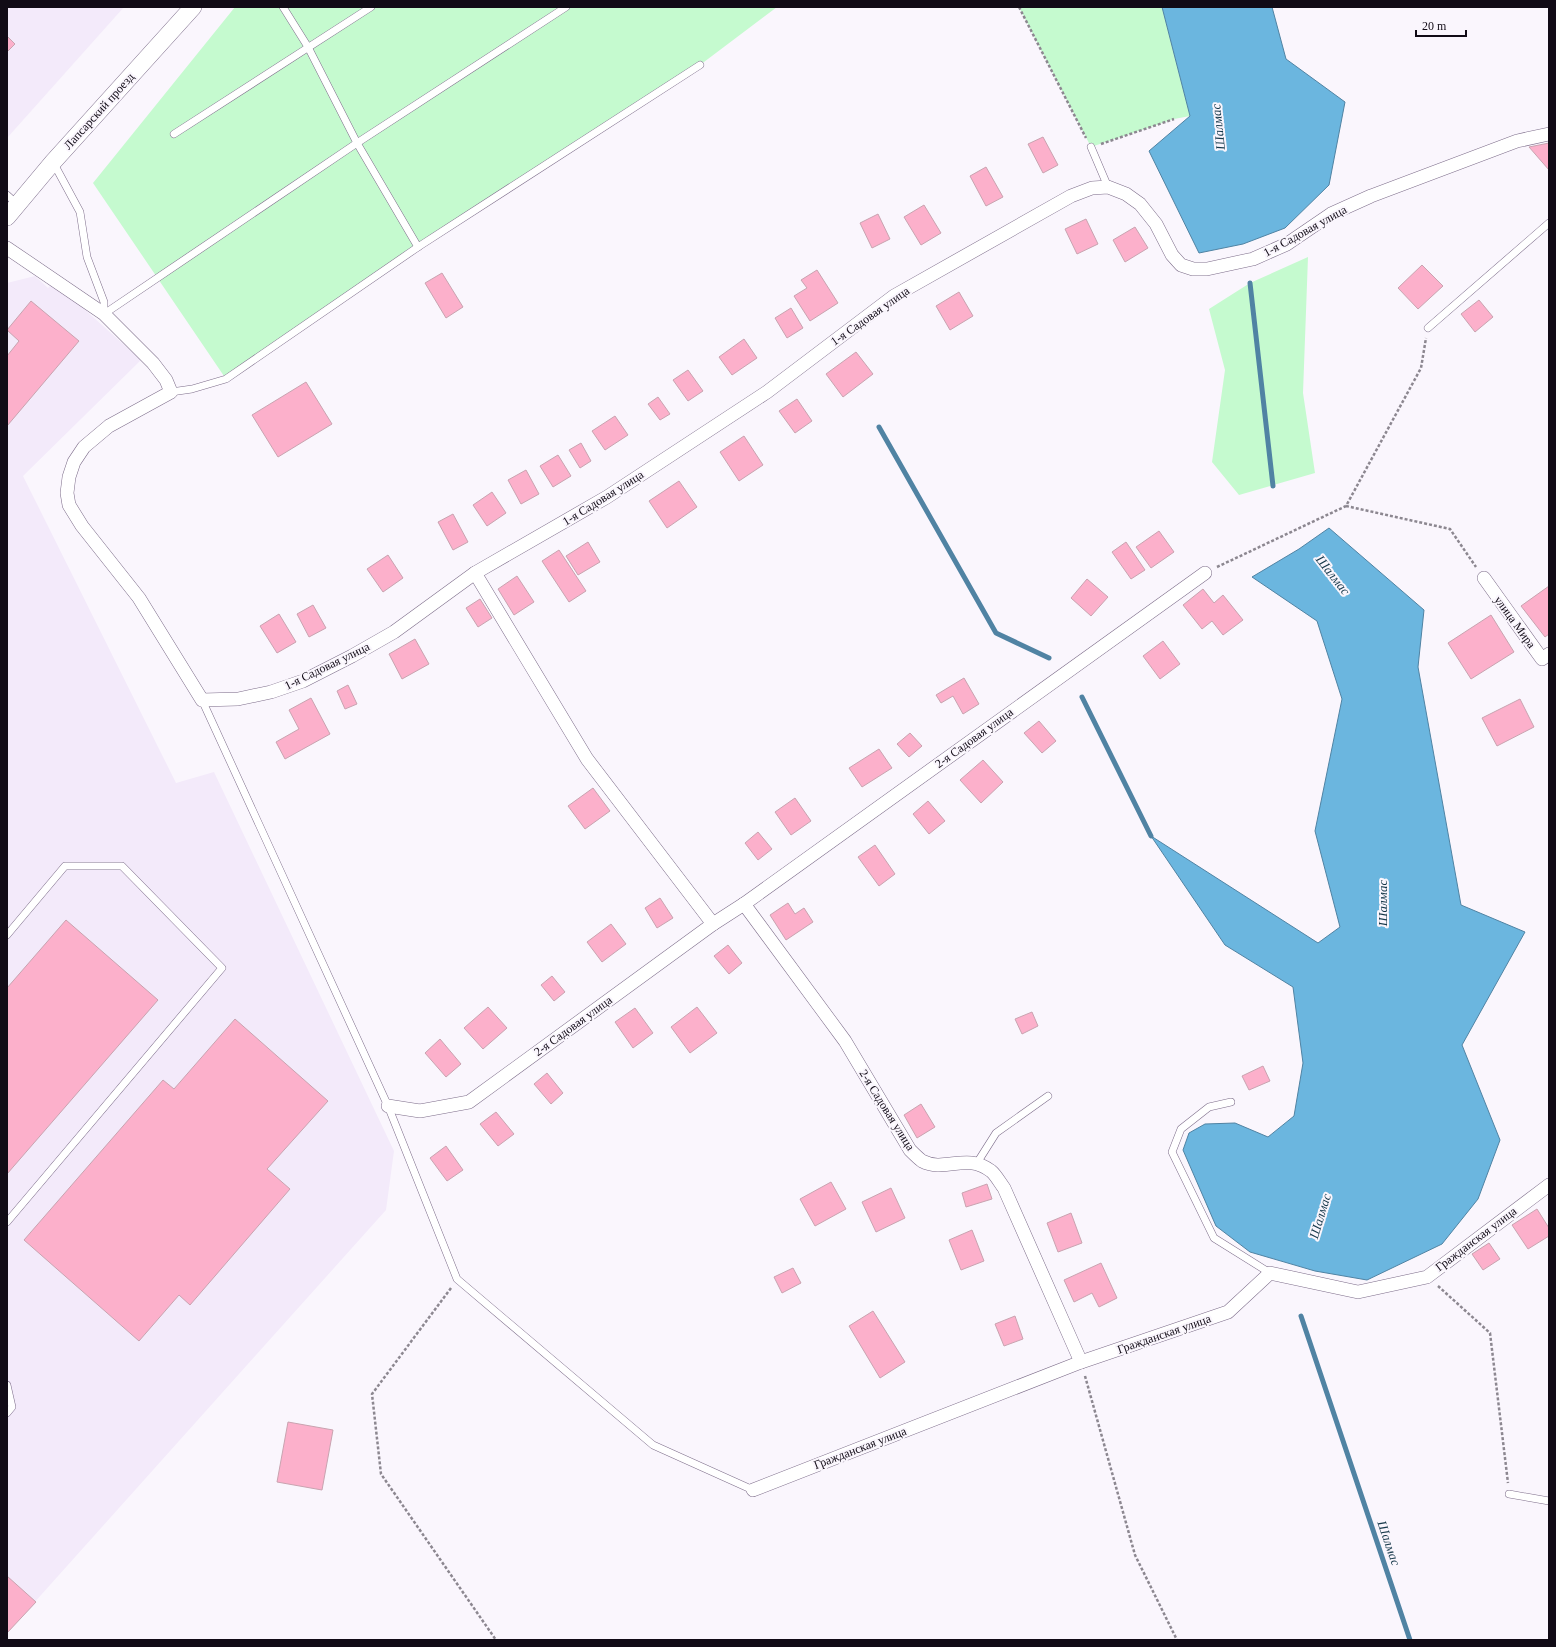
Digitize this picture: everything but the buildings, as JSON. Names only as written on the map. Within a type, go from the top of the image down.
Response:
[{"type":"street","name":"Лапсарский проезд","points":[[11,206],[53,162],[193,7]]},
{"type":"street","name":"1-я Садовая улица","points":[[202,700],[244,698],[270,692],[303,680],[352,656],[394,632],[476,573],[607,497],[753,401],[894,296],[1071,196],[1092,188],[1108,187],[1126,194],[1140,204],[1156,224],[1172,255],[1181,265],[1193,269],[1207,269],[1253,259],[1287,244],[1331,214],[1371,196],[1517,141],[1549,134]]},
{"type":"street","points":[[7,248],[104,314],[153,362],[166,380],[171,392],[109,426],[84,447],[74,462],[69,477],[67,493],[69,504],[82,526],[139,598],[202,700]]},
{"type":"street","points":[[476,573],[587,759],[713,924]]},
{"type":"street","name":"2-я Садовая улица","points":[[388,1106],[420,1111],[469,1102],[713,924],[744,904],[1205,573]]},
{"type":"street","name":"улица Мира","points":[[1484,578],[1542,659],[1549,654]]},
{"type":"street","name":"2-я Садовая улица","points":[[744,904],[845,1041],[910,1150],[921,1160],[933,1164],[966,1161],[982,1165],[992,1172],[1004,1188],[1081,1362]]},
{"type":"street","name":"Гражданская улица","points":[[754,1490],[1081,1362],[1228,1312],[1270,1273],[1358,1292],[1427,1277],[1549,1185]]},
{"type":"lane","points":[[283,7],[308,47],[357,143],[418,247]]},
{"type":"lane","points":[[174,134],[371,7]]},
{"type":"lane","points":[[104,314],[357,143],[566,7]]},
{"type":"lane","points":[[171,392],[226,379],[418,247],[700,65]]},
{"type":"lane","points":[[1091,148],[1108,187]]},
{"type":"lane","points":[[53,162],[80,212],[87,257],[104,302],[104,314]]},
{"type":"lane","points":[[1428,328],[1549,223]]},
{"type":"lane","points":[[202,700],[388,1106],[457,1279],[653,1445],[754,1490]]},
{"type":"lane","points":[[7,935],[65,866],[122,866],[222,968],[7,1222]]},
{"type":"lane","points":[[977,1164],[996,1133],[1048,1096]]},
{"type":"lane","points":[[1231,1102],[1208,1107],[1181,1129],[1172,1152],[1214,1238],[1270,1273]]},
{"type":"lane","points":[[7,1384],[9,1408]]},
{"type":"lane","points":[[1509,1494],[1549,1501]]},
{"type":"path","points":[[1019,7],[1091,148],[1174,119]]},
{"type":"path","points":[[1205,573],[1346,506],[1421,368],[1428,328]]},
{"type":"path","points":[[1346,506],[1450,529],[1484,578]]},
{"type":"path","points":[[1427,1277],[1490,1333],[1509,1494]]},
{"type":"path","points":[[457,1279],[372,1394],[381,1474],[496,1640]]},
{"type":"path","points":[[1081,1362],[1135,1555],[1177,1640]]},
{"type":"shaded area","points":[[7,7],[124,7],[7,138]]},
{"type":"shaded area","points":[[35,276],[48,288],[54,282],[141,360],[23,476],[176,783],[214,772],[394,1151],[386,1210],[7,1633],[7,283]]},
{"type":"green space","points":[[235,7],[777,7],[700,65],[418,247],[226,379],[93,183]]},
{"type":"green space","points":[[1019,7],[1162,7],[1190,116],[1174,119],[1091,147]]},
{"type":"green space","points":[[1308,257],[1303,393],[1315,473],[1239,495],[1212,462],[1225,370],[1209,309],[1250,283]]},
{"type":"water","points":[[1162,7],[1272,7],[1286,59],[1345,102],[1329,185],[1285,228],[1243,244],[1199,253],[1149,151],[1190,116]]},
{"type":"water","points":[[1329,528],[1424,610],[1418,667],[1461,905],[1525,932],[1462,1045],[1500,1140],[1478,1199],[1442,1244],[1367,1280],[1315,1271],[1250,1252],[1216,1226],[1183,1150],[1189,1133],[1205,1124],[1235,1123],[1268,1137],[1294,1116],[1303,1063],[1293,987],[1225,945],[1151,836],[1318,943],[1340,927],[1315,831],[1342,699],[1317,621],[1252,577],[1299,549]]},
{"type":"waterway","name":"Шалмас","points":[[1250,283],[1273,486]]},
{"type":"waterway","points":[[879,427],[996,633],[1049,658]]},
{"type":"waterway","points":[[1082,697],[1151,836]]},
{"type":"waterway","name":"Шалмас","points":[[1301,1316],[1410,1640]]}]
